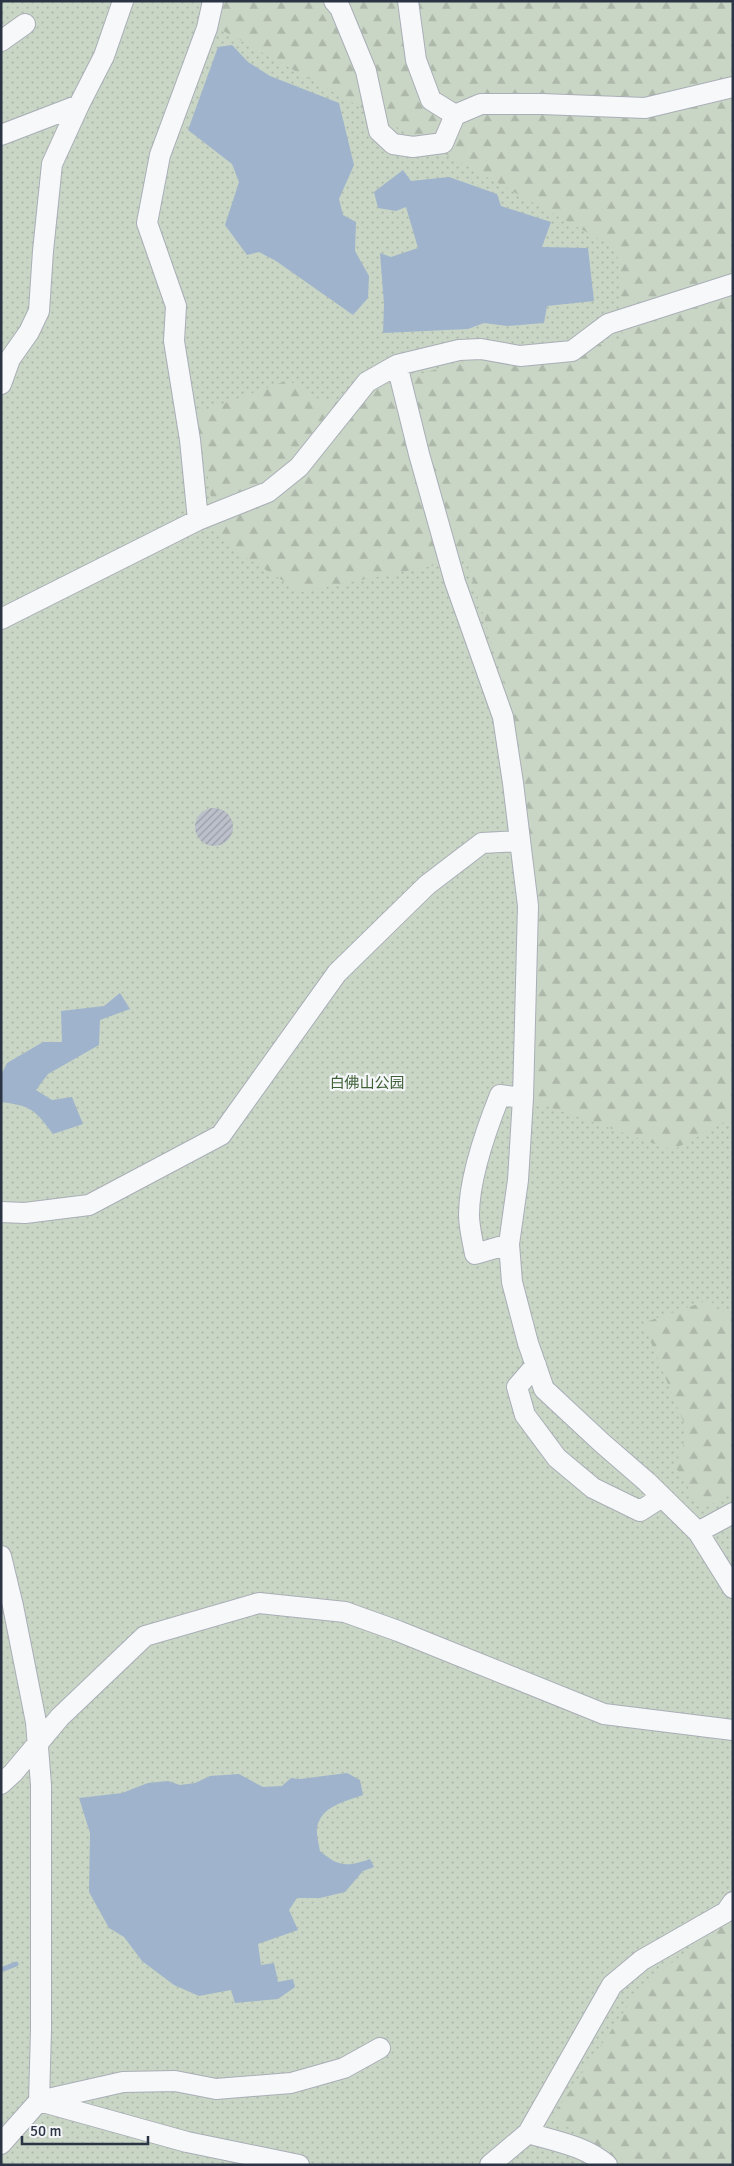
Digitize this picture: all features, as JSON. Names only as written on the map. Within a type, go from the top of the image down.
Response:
[{"type":"street","points":[[1,384],[10,359],[30,332],[39,311],[52,164],[104,56],[123,1]]},
{"type":"street","points":[[198,520],[190,440],[174,341],[176,306],[147,223],[160,155],[207,28],[213,1]]},
{"type":"street","points":[[334,1],[340,8],[366,71],[379,131],[393,144],[412,147],[444,143],[455,115],[481,104],[645,108],[733,87]]},
{"type":"street","points":[[408,1],[416,60],[431,100],[455,115]]},
{"type":"street","points":[[1,41],[25,24]]},
{"type":"street","points":[[1,135],[79,105]]},
{"type":"street","points":[[1,619],[198,520],[268,492],[299,467],[368,382],[397,365],[459,350],[481,349],[520,356],[572,351],[608,324],[733,284]]},
{"type":"street","points":[[397,365],[419,454],[455,582],[503,717],[520,841],[528,906],[523,1098],[518,1180],[508,1244],[512,1282],[528,1343],[544,1389],[698,1532],[733,1588]]},
{"type":"street","points":[[1,1212],[25,1213],[89,1205],[221,1135],[337,973],[427,885],[482,843],[520,841]]},
{"type":"street","points":[[508,1244],[475,1254],[469,1215],[476,1167],[488,1125],[500,1094],[523,1098]]},
{"type":"street","points":[[536,1365],[517,1387],[525,1415],[557,1458],[593,1488],[640,1511],[662,1497]]},
{"type":"street","points":[[698,1532],[733,1513]]},
{"type":"street","points":[[1,1557],[36,1722],[41,1785],[41,2030],[38,2101]]},
{"type":"street","points":[[1,1784],[13,1773],[60,1717],[145,1636],[259,1603],[345,1612],[398,1631],[604,1714],[733,1730]]},
{"type":"street","points":[[490,2165],[528,2133],[612,1985],[642,1960],[726,1912],[733,1902]]},
{"type":"street","points":[[1,2144],[38,2101],[123,2082],[175,2081],[216,2089],[291,2083],[344,2068],[380,2048]]},
{"type":"street","points":[[38,2101],[187,2142],[299,2165]]},
{"type":"street","points":[[528,2133],[580,2148],[601,2159],[607,2165]]},
{"type":"green space","name":"白佛山公园","points":[[1,1],[733,1],[733,2165],[1,2165]]},
{"type":"green space","points":[[224,1],[733,1],[733,1117],[673,1150],[523,1098],[528,906],[507,692],[466,559],[301,592],[239,553],[215,530],[209,482],[195,414],[288,380],[325,403],[457,363],[623,340],[617,249],[218,28]]},
{"type":"green space","points":[[709,1300],[733,1320],[733,1491],[702,1510],[675,1466],[688,1433],[643,1323]]},
{"type":"green space","points":[[733,1918],[733,2165],[626,2165],[552,2117],[643,1984]]},
{"type":"water","points":[[232,45],[248,62],[270,76],[339,103],[354,165],[339,199],[343,215],[356,222],[355,251],[369,276],[368,298],[353,315],[276,261],[259,252],[247,255],[225,225],[239,182],[232,164],[188,130],[218,47]]},
{"type":"water","points":[[403,170],[411,181],[449,177],[497,194],[501,206],[551,222],[542,247],[588,248],[594,301],[547,306],[544,323],[507,326],[484,323],[468,329],[383,333],[384,304],[380,253],[391,257],[418,248],[406,207],[396,211],[378,208],[374,192]]},
{"type":"water","points":[[120,993],[130,1009],[100,1020],[99,1045],[48,1074],[36,1090],[52,1100],[72,1097],[83,1124],[53,1134],[42,1119],[32,1110],[20,1105],[1,1102],[1,1075],[7,1063],[43,1042],[62,1042],[61,1011],[104,1006]]},
{"type":"water","points":[[347,1773],[360,1780],[363,1795],[334,1806],[323,1815],[317,1828],[320,1851],[332,1860],[343,1864],[370,1859],[374,1867],[363,1871],[345,1892],[320,1898],[297,1898],[289,1910],[298,1930],[258,1944],[261,1965],[274,1963],[278,1982],[293,1979],[295,1987],[278,1999],[235,2003],[231,1990],[199,1996],[174,1985],[142,1961],[124,1937],[109,1928],[89,1892],[90,1833],[79,1798],[122,1793],[148,1783],[168,1781],[180,1785],[195,1783],[210,1776],[239,1774],[263,1787],[282,1786],[291,1778],[300,1779]]},
{"type":"building","points":[[214,808],[227,814],[233,827],[227,840],[214,846],[201,840],[195,827],[201,814]]},
{"type":"waterway","points":[[1,1970],[16,1964]]}]
